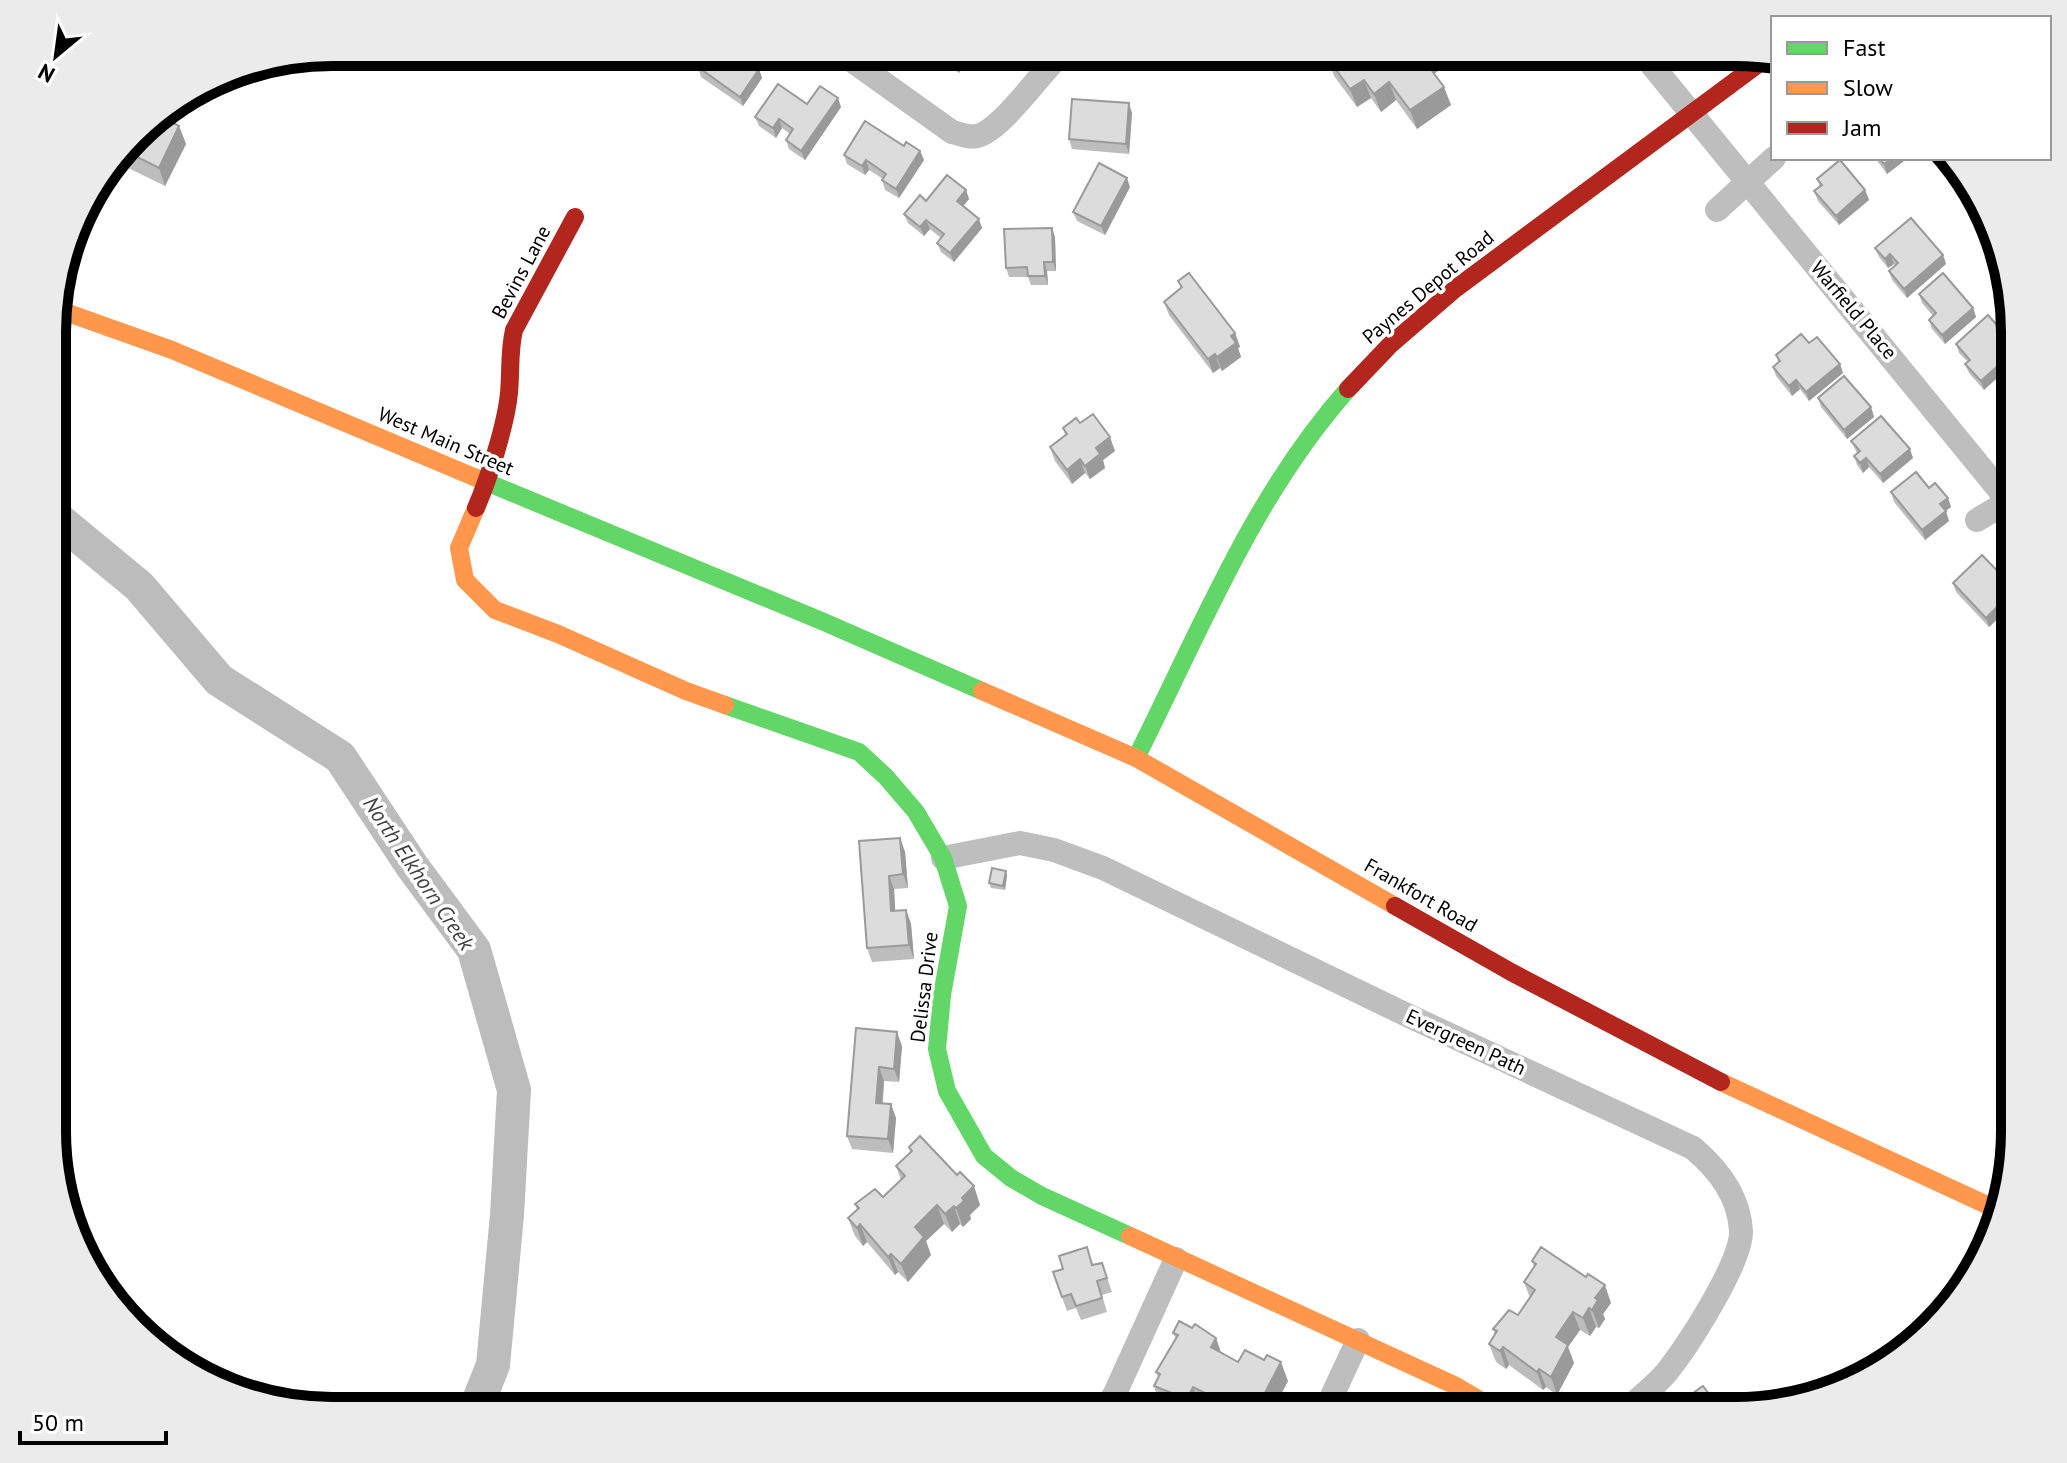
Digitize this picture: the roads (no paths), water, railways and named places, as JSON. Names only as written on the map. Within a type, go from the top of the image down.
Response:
[{"type":"main road","name":"Paynes Depot Road","points":[[1136,758],[1213,596],[1267,499],[1305,441],[1366,367],[1393,340],[1481,267],[1754,67]]},
{"type":"main road","name":"Bevins Lane","points":[[465,580],[459,548],[487,482],[509,394],[509,350],[514,330],[575,217]]},
{"type":"main road","name":"West Main Street","points":[[67,313],[186,355],[818,620]]},
{"type":"main road","name":"Delissa Drive","points":[[465,580],[495,610],[558,634],[686,691],[859,752],[886,777],[916,812],[943,858],[958,906],[942,995],[937,1049],[947,1091],[984,1156],[1011,1178],[1042,1196],[1358,1340],[1474,1397]]},
{"type":"main road","name":"Frankfort Road","points":[[818,620],[1136,758],[1511,972],[1719,1081],[1990,1206]]},
{"type":"street","points":[[860,66],[952,132],[973,137],[993,130],[1047,67]]},
{"type":"street","name":"Warfield Place","points":[[1653,67],[2000,486]]},
{"type":"street","points":[[1717,210],[1772,160]]},
{"type":"street","points":[[1977,520],[2000,508]]},
{"type":"street","name":"Evergreen Path","points":[[943,858],[1020,843],[1054,850],[1103,868],[1409,1016],[1693,1148],[1716,1167],[1733,1197],[1741,1234],[1731,1264],[1702,1322],[1665,1374],[1640,1397]]},
{"type":"street","points":[[1113,1397],[1176,1259]]},
{"type":"street","points":[[1332,1397],[1358,1340]]},
{"type":"waterway","name":"North Elkhorn Creek","points":[[66,526],[139,586],[219,680],[340,757],[412,866],[474,950],[514,1090],[507,1215],[493,1365],[481,1396]]}]
